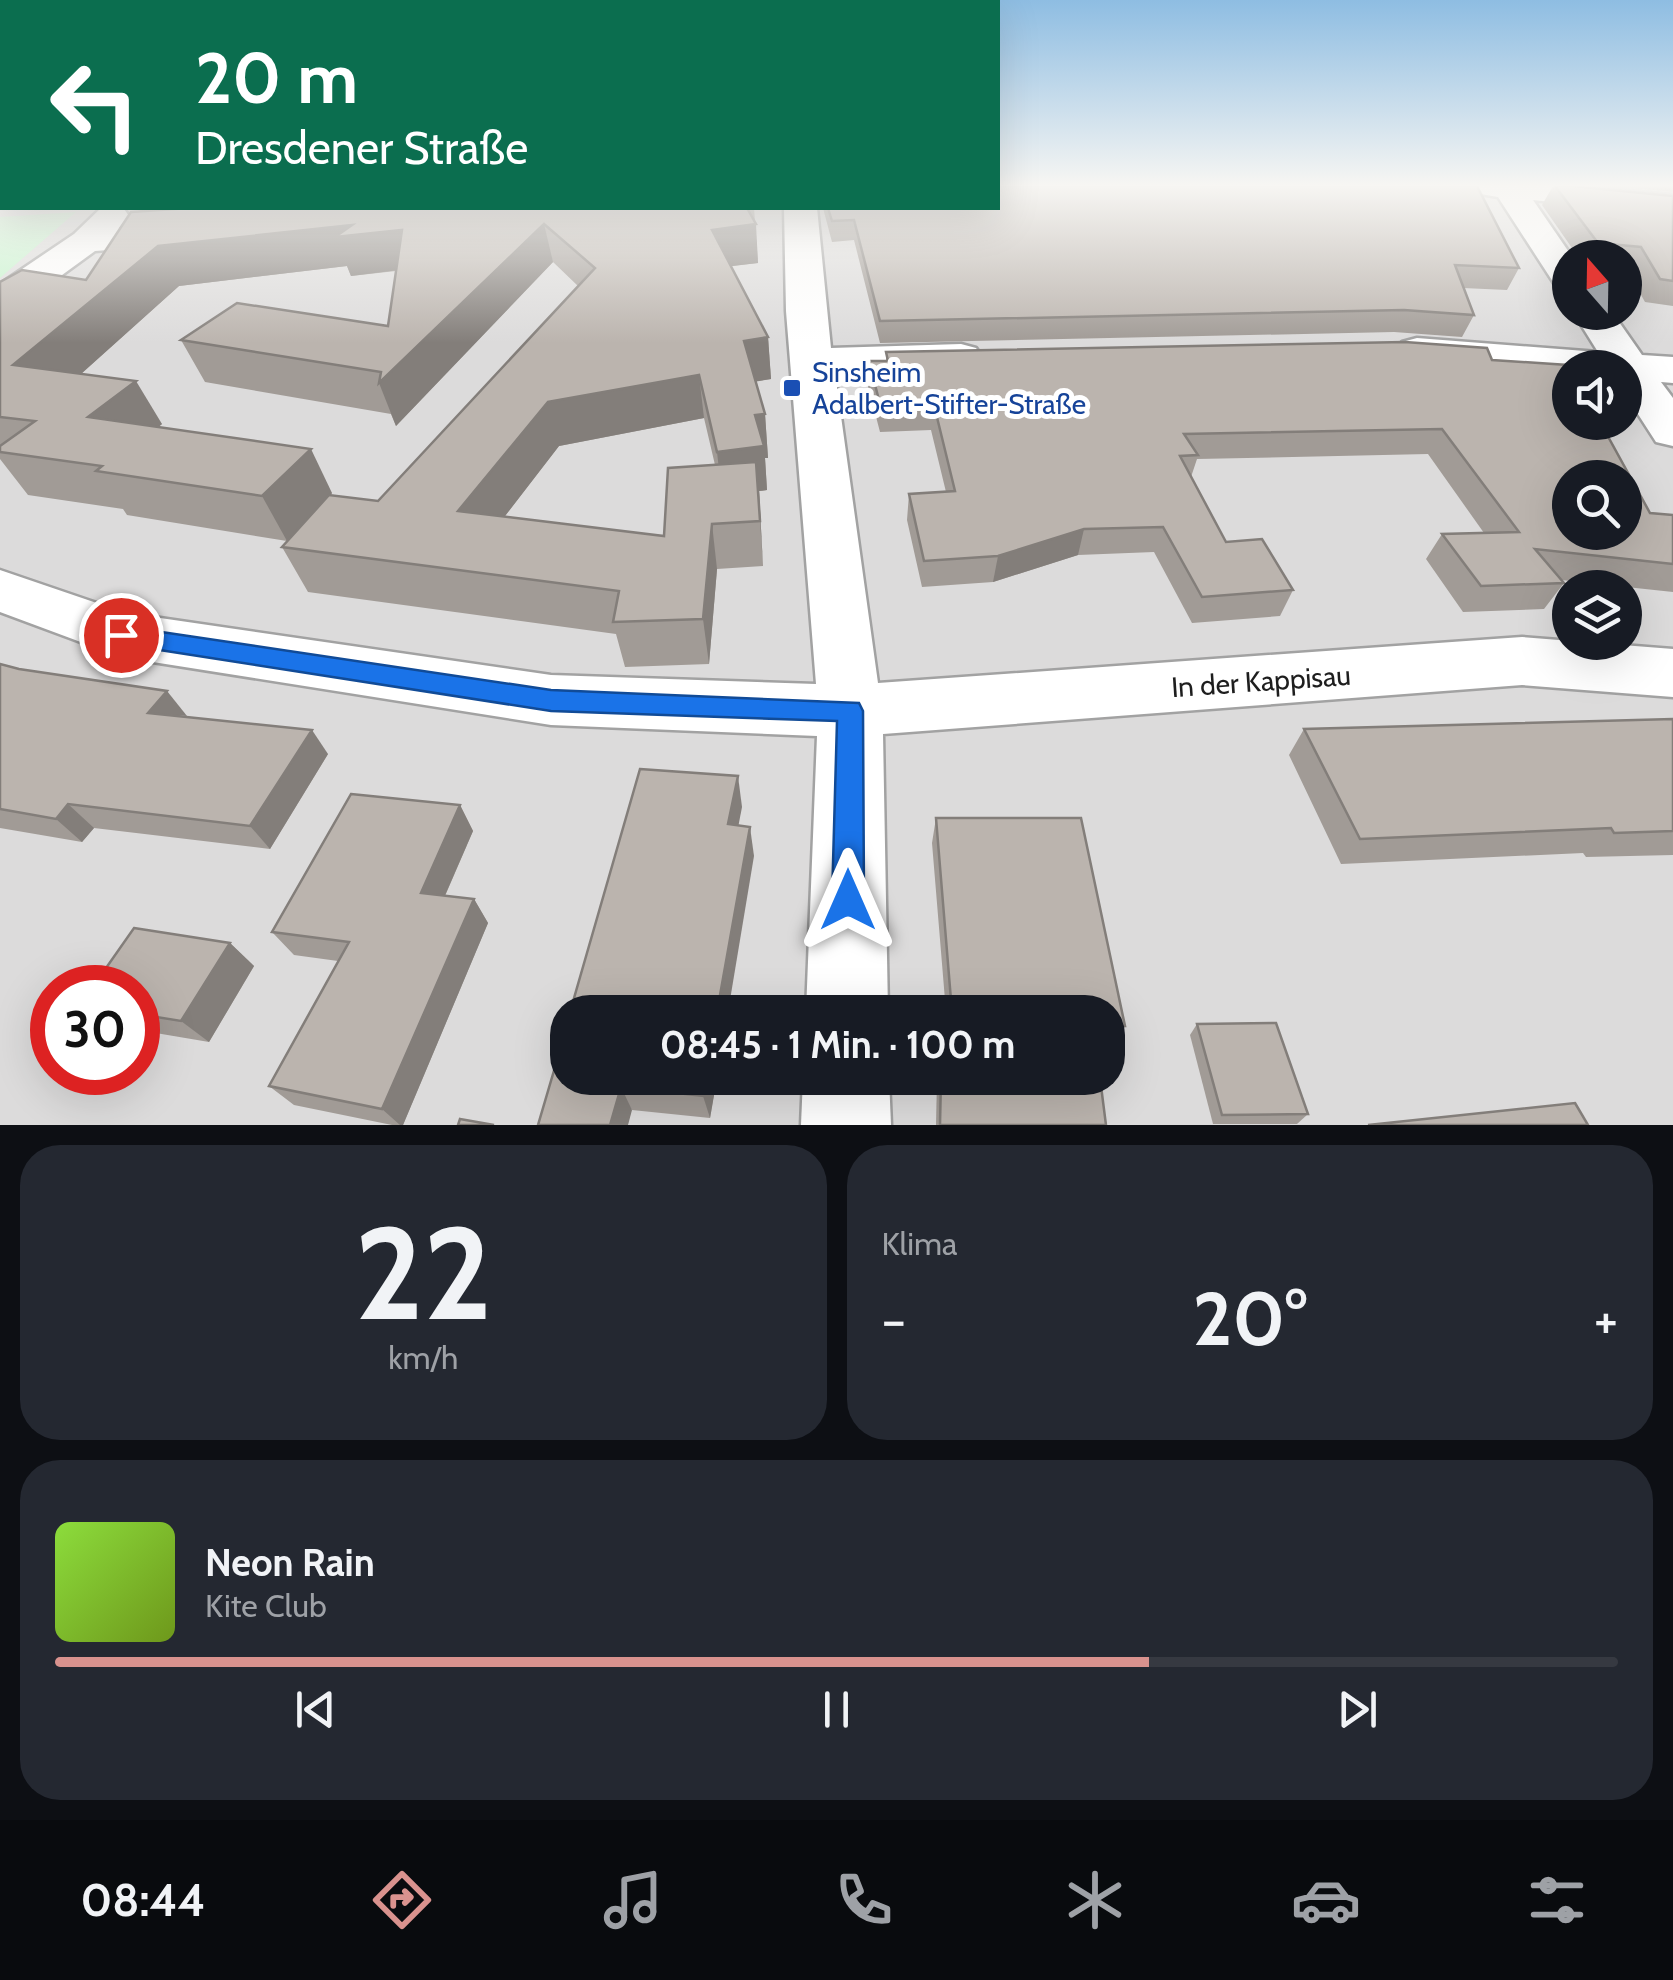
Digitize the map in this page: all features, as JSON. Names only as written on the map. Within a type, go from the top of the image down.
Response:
[{"type":"street","points":[[0,302],[89,238]]},
{"type":"street","points":[[86,241],[122,238]]},
{"type":"street","points":[[802,238],[850,711],[847,995]]},
{"type":"street","points":[[1375,350],[1552,360]]},
{"type":"street","points":[[812,361],[1002,356]]},
{"type":"street","points":[[1642,367],[1673,370]]},
{"type":"street","points":[[1642,386],[1673,432]]},
{"type":"street","name":"In der Kappisau","points":[[0,590],[121,635],[551,700],[850,711],[1522,661],[1673,672]]},
{"type":"street","points":[[846,1095],[846,1125]]},
{"type":"shaded area","points":[[0,238],[1673,238],[1673,1125],[0,1125]]},
{"type":"green space","points":[[0,238],[45,238],[0,278]]},
{"type":"building","points":[[113,238],[227,238],[158,246],[13,365],[136,381],[88,417],[311,449],[262,496],[96,471],[102,466],[0,452],[0,446],[35,421],[0,417],[0,282],[22,270],[86,280]]},
{"type":"building","points":[[401,238],[529,238],[379,383],[381,372],[181,340],[237,303],[388,326]]},
{"type":"building","points":[[561,238],[716,238],[768,337],[744,341],[765,414],[755,415],[764,446],[717,452],[699,375],[548,402],[458,511],[664,536],[668,468],[756,462],[760,521],[712,524],[703,619],[613,622],[619,591],[282,547],[329,495],[378,501],[595,268]]},
{"type":"building","points":[[859,238],[1504,238],[1519,268],[1455,265],[1474,315],[1404,310],[880,321]]},
{"type":"building","points":[[1595,238],[1673,238],[1673,281],[1660,279],[1642,249],[1642,240]]},
{"type":"building","points":[[1405,342],[1487,348],[1492,360],[1552,364],[1552,440],[1610,440],[1621,460],[1552,460],[1552,550],[1642,550],[1642,498],[1650,513],[1673,515],[1673,564],[1535,549],[1553,570],[1552,583],[1481,586],[1442,534],[1519,532],[1442,429],[1184,434],[1198,455],[1180,456],[1226,542],[1262,539],[1293,590],[1202,597],[1163,527],[1084,529],[998,556],[924,561],[909,494],[955,491],[934,405],[881,408],[869,361],[888,361],[886,352]]},
{"type":"building","points":[[0,664],[167,691],[148,713],[312,730],[250,826],[68,804],[56,819],[0,809]]},
{"type":"building","points":[[1673,719],[1673,831],[1614,833],[1611,828],[1360,839],[1304,729]]},
{"type":"building","points":[[640,769],[738,776],[728,824],[750,827],[720,995],[575,995]]},
{"type":"building","points":[[351,794],[460,805],[421,893],[474,899],[382,1109],[269,1086],[349,942],[272,932]]},
{"type":"building","points":[[936,818],[1081,818],[1118,995],[951,995]]},
{"type":"building","points":[[134,928],[230,943],[181,1021],[160,1018],[160,965],[108,965]]},
{"type":"building","points":[[1276,1023],[1308,1114],[1222,1115],[1197,1024]]},
{"type":"building","points":[[550,1084],[550,1095],[619,1095],[610,1125],[538,1125]]},
{"type":"building","points":[[941,1095],[1102,1095],[1106,1125],[940,1125]]},
{"type":"building","points":[[1575,1103],[1588,1125],[1368,1125]]},
{"type":"building","points":[[460,1119],[494,1125],[458,1125]]},
{"type":"place","name":"Sinsheim Adalbert-Stifter-Straße","points":[[792,388]]},
{"type":"route","points":[[121,635],[551,700],[850,711],[848,900]]}]
